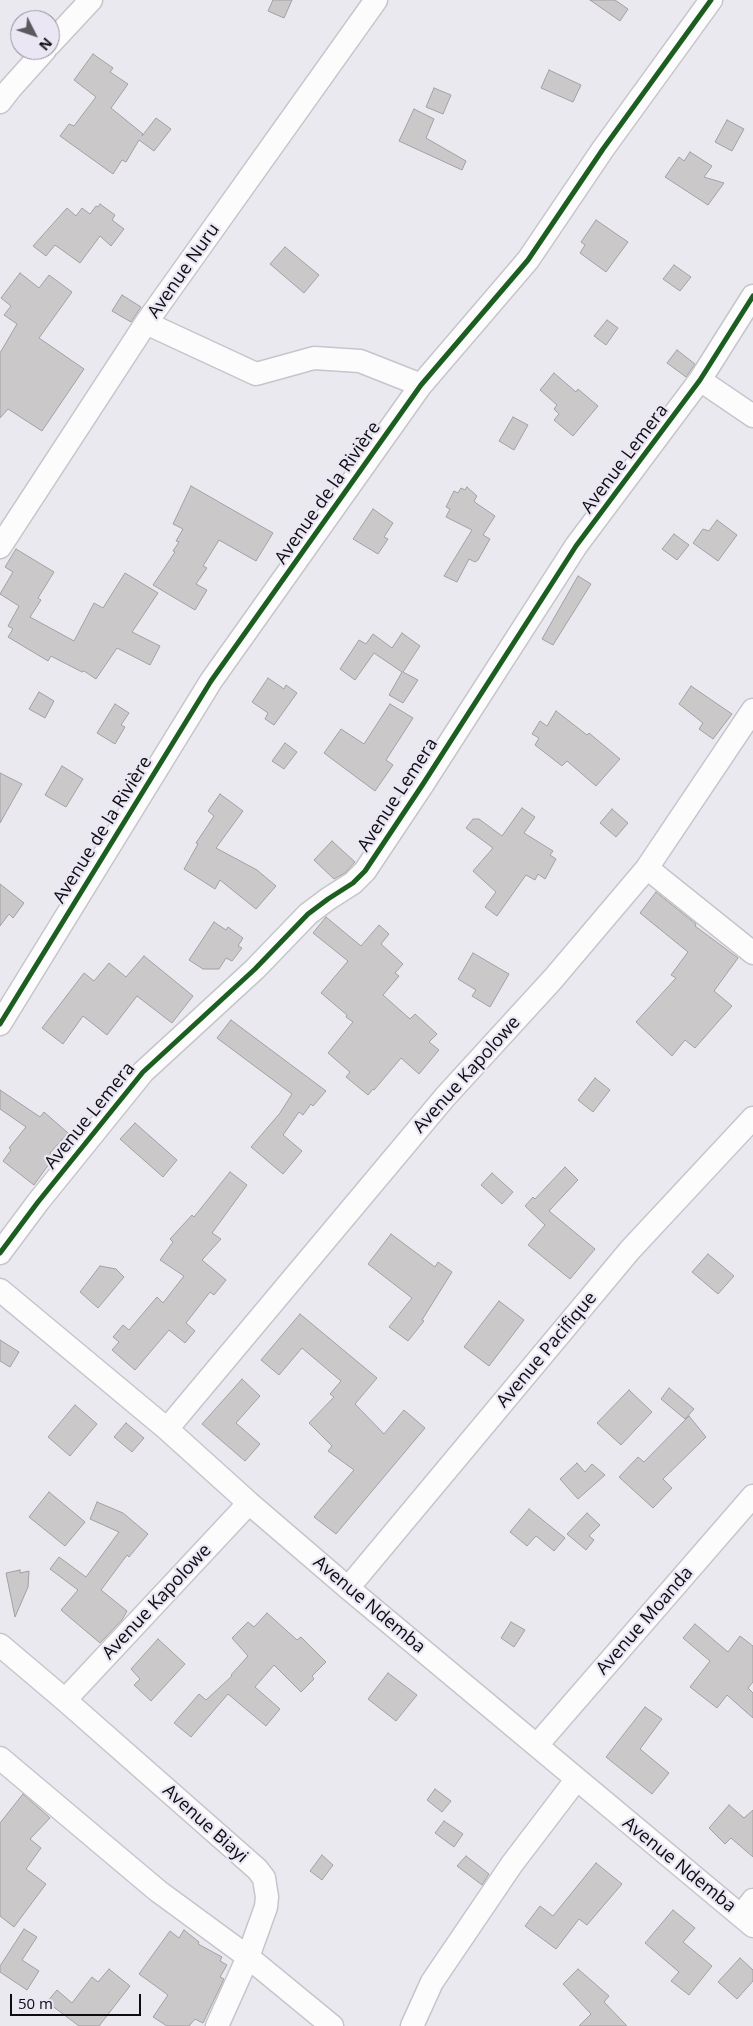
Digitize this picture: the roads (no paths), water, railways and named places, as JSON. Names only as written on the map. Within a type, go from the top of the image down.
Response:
[{"type":"street","points":[[60,33],[91,0]]},
{"type":"street","name":"Avenue Nuru","points":[[0,547],[146,324],[376,0]]},
{"type":"street","name":"Avenue de la Rivière","points":[[0,1024],[211,681],[421,385],[528,260],[603,149],[711,0]]},
{"type":"street","points":[[0,102],[36,60]]},
{"type":"street","name":"Avenue Lemera","points":[[0,1253],[38,1202],[143,1072],[255,969],[308,914],[353,883],[365,871],[576,546],[700,380],[753,296]]},
{"type":"street","points":[[146,324],[256,374],[314,358],[360,361],[421,385]]},
{"type":"street","points":[[700,380],[753,416]]},
{"type":"street","name":"Avenue Kapolowe","points":[[167,1429],[445,1097],[553,979],[647,868],[753,710]]},
{"type":"street","points":[[647,868],[753,952]]},
{"type":"street","name":"Avenue Pacifique","points":[[348,1588],[630,1250],[753,1118]]},
{"type":"street","name":"Avenue Ndemba","points":[[0,1290],[167,1429],[249,1504],[537,1745],[576,1780],[749,1914]]},
{"type":"street","name":"Avenue Moanda","points":[[537,1745],[753,1496]]},
{"type":"street","name":"Avenue Kapolowe","points":[[65,1700],[249,1504]]},
{"type":"street","name":"Avenue Biayi","points":[[0,1645],[257,1869],[264,1878],[267,1897],[266,1907],[248,1957],[217,2026]]},
{"type":"street","points":[[0,1758],[158,1892],[248,1957],[332,2026]]},
{"type":"street","points":[[412,2026],[432,1982],[448,1958],[512,1864],[576,1780]]}]
